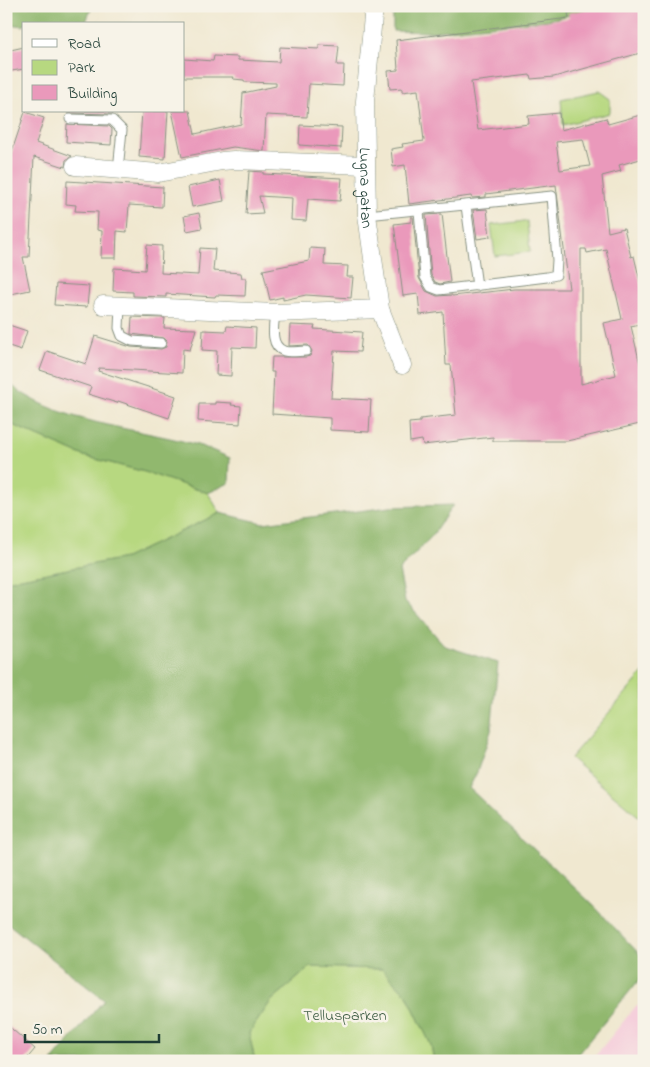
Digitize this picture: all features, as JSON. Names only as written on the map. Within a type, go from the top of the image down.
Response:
[{"type":"street","name":"Lugna gatan","points":[[374,6],[365,100],[367,215],[380,309],[402,365]]},
{"type":"street","points":[[75,166],[158,173],[234,160],[365,165]]},
{"type":"street","points":[[112,305],[275,313],[380,309]]},
{"type":"lane","points":[[70,119],[112,120],[117,124],[122,130],[118,170]]},
{"type":"lane","points":[[367,215],[552,196],[557,260],[556,275],[547,278],[439,290],[431,287],[425,278],[419,211]]},
{"type":"lane","points":[[466,206],[477,286]]},
{"type":"lane","points":[[112,305],[122,336],[132,341],[160,343]]},
{"type":"lane","points":[[275,313],[274,338],[278,346],[284,351],[306,352]]},
{"type":"shaded area","points":[[644,1004],[644,1061],[591,1061],[636,1006]]},
{"type":"green space","points":[[6,6],[92,7],[86,22],[22,22],[22,26],[16,25],[6,29]]},
{"type":"green space","points":[[397,6],[611,6],[548,20],[430,32],[393,31],[393,16]]},
{"type":"green space","points":[[599,91],[610,99],[610,113],[563,125],[561,99]]},
{"type":"green space","points":[[527,221],[530,252],[495,256],[491,225]]},
{"type":"green space","points":[[6,381],[48,407],[71,415],[194,444],[230,458],[229,483],[208,493],[145,472],[84,456],[8,423],[6,422]]},
{"type":"green space","points":[[6,422],[84,456],[145,472],[208,493],[220,513],[125,558],[6,581]]},
{"type":"green space","points":[[453,505],[432,536],[399,570],[405,601],[445,646],[498,663],[491,731],[477,772],[469,788],[594,906],[644,959],[644,974],[572,1061],[434,1061],[431,1045],[407,995],[382,969],[310,967],[271,1001],[249,1033],[255,1061],[52,1061],[104,1000],[6,922],[6,581],[125,558],[220,513],[263,523],[390,507]]},
{"type":"green space","points":[[644,672],[644,821],[570,758]]},
{"type":"green space","name":"Tellusparken","points":[[310,967],[382,969],[407,995],[431,1045],[434,1061],[255,1061],[249,1033],[271,1001]]},
{"type":"building","points":[[600,6],[644,6],[644,52],[554,77],[531,79],[530,75],[471,82],[478,130],[529,124],[528,116],[559,113],[561,130],[606,118],[608,124],[644,114],[644,158],[619,165],[621,171],[602,176],[608,232],[624,228],[631,257],[634,256],[644,298],[644,323],[631,326],[644,381],[644,423],[567,441],[493,441],[493,437],[423,445],[422,440],[410,442],[409,423],[420,422],[420,419],[456,415],[451,365],[446,365],[443,312],[420,315],[418,294],[403,296],[394,224],[411,222],[411,217],[413,217],[419,278],[426,291],[437,296],[514,289],[569,289],[556,185],[486,194],[486,197],[472,198],[471,196],[409,204],[405,165],[393,167],[391,149],[403,147],[402,144],[424,141],[418,90],[402,92],[402,88],[390,89],[388,71],[398,70],[396,40],[569,18],[568,13]],"holes":[[[583,139],[590,166],[560,170],[556,142]],[[581,249],[586,249],[587,253],[606,249],[622,319],[604,323],[616,375],[581,384]]]},
{"type":"building","points":[[319,45],[339,46],[337,65],[344,65],[343,86],[309,84],[307,117],[266,115],[264,151],[233,147],[182,157],[172,112],[190,111],[195,134],[241,124],[243,93],[276,86],[276,83],[244,82],[244,80],[233,79],[234,77],[185,77],[185,59],[213,61],[214,56],[238,57],[238,60],[279,62],[280,47],[319,49]]},
{"type":"building","points":[[22,47],[22,69],[6,72],[6,51]]},
{"type":"building","points":[[25,112],[44,118],[36,143],[72,156],[66,160],[65,167],[34,157],[29,257],[23,257],[30,290],[6,295],[6,243],[12,151]]},
{"type":"building","points":[[113,112],[113,114],[68,113]]},
{"type":"building","points":[[142,112],[168,112],[165,159],[139,157]]},
{"type":"building","points":[[67,124],[109,126],[112,129],[111,145],[66,142]]},
{"type":"building","points":[[300,125],[342,127],[341,148],[299,145]]},
{"type":"building","points":[[249,171],[263,172],[263,174],[342,178],[340,201],[308,199],[306,221],[291,220],[292,198],[259,196],[263,213],[246,214]]},
{"type":"building","points":[[220,180],[224,201],[192,207],[188,187]]},
{"type":"building","points":[[67,181],[163,187],[162,207],[129,205],[127,232],[117,231],[116,258],[101,258],[102,231],[97,230],[98,212],[75,211],[76,205],[66,204]]},
{"type":"building","points":[[487,209],[490,237],[477,239],[473,210]]},
{"type":"building","points":[[199,213],[202,228],[187,231],[184,216]]},
{"type":"building","points":[[442,214],[450,282],[440,284],[435,282],[431,275],[426,215]]},
{"type":"building","points":[[147,245],[162,246],[161,273],[198,275],[200,248],[215,249],[213,271],[241,273],[242,278],[246,278],[245,296],[216,295],[215,297],[166,294],[166,297],[133,296],[133,292],[113,291],[114,268],[145,270]]},
{"type":"building","points":[[310,248],[325,249],[324,265],[348,266],[347,277],[353,277],[351,298],[306,295],[283,300],[283,297],[270,300],[263,270],[309,261]]},
{"type":"building","points":[[56,284],[89,286],[87,307],[54,305]]},
{"type":"building","points":[[132,317],[165,318],[164,328],[196,329],[190,350],[183,349],[182,373],[99,368],[98,371],[176,396],[169,418],[118,401],[117,403],[88,394],[91,387],[40,370],[47,351],[86,364],[95,336],[131,347],[161,349],[166,347],[167,341],[164,338],[131,334]]},
{"type":"building","points":[[6,324],[27,331],[21,350],[6,345]]},
{"type":"building","points":[[290,325],[315,326],[314,329],[362,332],[360,352],[334,351],[331,398],[371,400],[369,432],[330,430],[330,418],[272,414],[274,372],[271,372],[272,357],[306,357],[310,356],[312,351],[308,345],[289,346]]},
{"type":"building","points":[[227,326],[256,328],[255,348],[232,347],[231,376],[216,375],[217,351],[202,350],[203,330],[226,331]]},
{"type":"building","points":[[215,402],[232,403],[231,405],[241,406],[240,424],[198,421],[199,404],[215,404]]},
{"type":"building","points":[[6,1024],[35,1049],[25,1061],[6,1061]]}]
